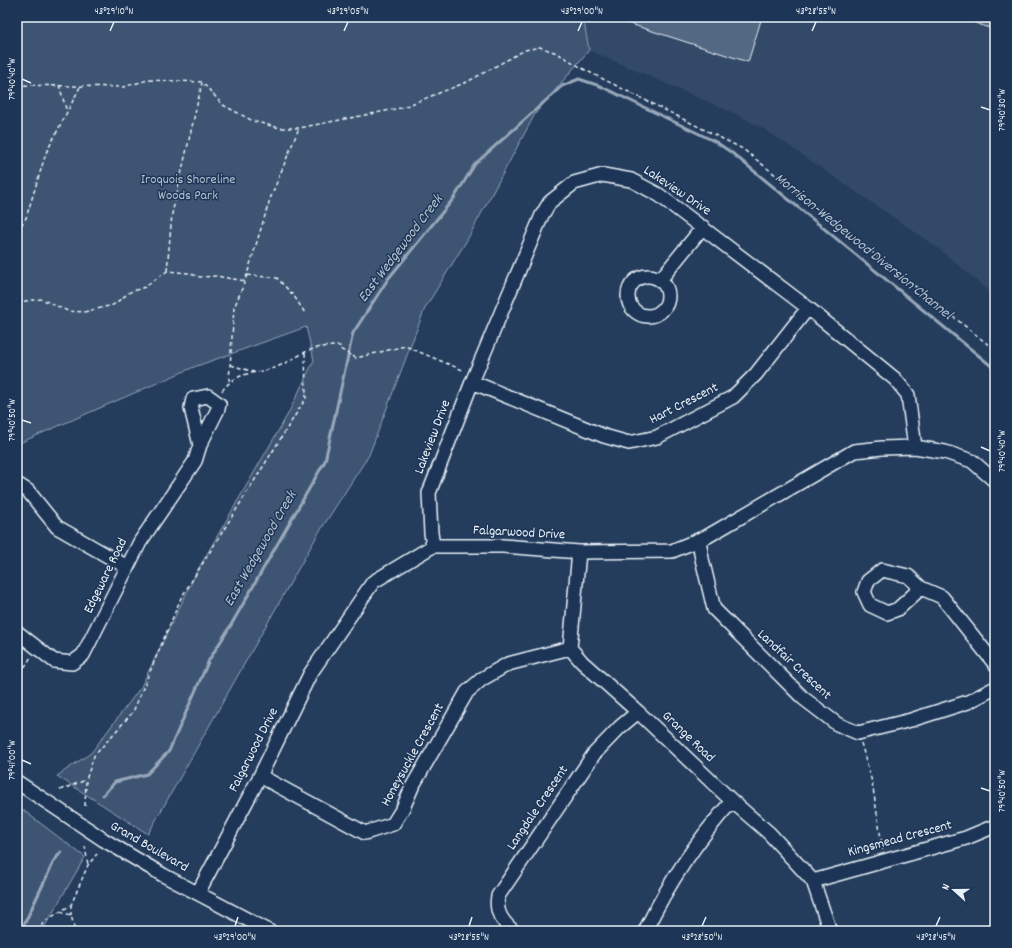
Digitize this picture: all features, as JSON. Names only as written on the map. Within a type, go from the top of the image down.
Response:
[{"type":"street","name":"Lakeview Drive","points":[[433,546],[428,493],[472,382],[542,215],[550,202],[574,183],[603,175],[631,180],[659,195],[808,308],[895,379],[908,395],[915,447]]},
{"type":"street","points":[[660,280],[703,227]]},
{"type":"street","name":"Hart Crescent","points":[[472,382],[604,436],[629,443],[657,438],[733,397],[756,374],[808,308]]},
{"type":"street","points":[[200,445],[191,408],[193,399],[208,396],[215,401]]},
{"type":"street","name":"Edgeware Road","points":[[17,632],[54,661],[72,663],[83,655],[140,542],[195,461],[200,445],[218,409],[219,404],[215,401]]},
{"type":"street","name":"Falgarwood Drive","points":[[198,893],[260,776],[310,674],[374,582],[433,546],[503,546],[579,552],[672,552],[699,540],[854,451],[915,447],[945,452],[972,461],[995,481]]},
{"type":"street","points":[[17,484],[28,491],[57,527],[127,568]]},
{"type":"street","name":"Landfair Crescent","points":[[699,540],[714,609],[803,698],[837,724],[858,733]]},
{"type":"street","points":[[570,648],[579,552]]},
{"type":"street","points":[[921,588],[942,596],[995,664]]},
{"type":"street","name":"Honeysuckle Crescent","points":[[260,776],[365,833],[393,824],[403,808],[412,787],[467,692],[482,679],[508,664],[570,648]]},
{"type":"street","name":"Grange Road","points":[[570,648],[582,662],[638,712],[732,801],[769,833],[813,881],[830,931]]},
{"type":"street","points":[[858,733],[911,720],[968,702],[995,688]]},
{"type":"street","name":"Langdale Crescent","points":[[513,931],[502,921],[496,904],[498,896],[594,754],[620,727],[638,712]]},
{"type":"street","name":"Grand Boulevard","points":[[17,782],[104,840],[163,875],[269,931]]},
{"type":"street","points":[[645,931],[657,907],[684,864],[712,823],[732,801]]},
{"type":"street","name":"Kingsmead Crescent","points":[[813,881],[966,838],[995,826]]},
{"type":"path","points":[[17,85],[81,85],[123,87],[148,80],[202,82],[223,105],[253,121],[280,128],[299,128],[401,108],[467,82],[525,50],[540,47],[557,53],[587,71],[743,149],[995,350]]},
{"type":"path","points":[[167,271],[172,214],[202,82]]},
{"type":"path","points":[[59,85],[67,112]]},
{"type":"path","points":[[17,231],[26,218],[46,153],[81,85]]},
{"type":"path","points":[[229,382],[234,308],[247,275],[270,199],[299,128]]},
{"type":"path","points":[[17,302],[42,299],[68,311],[84,312],[113,305],[130,292],[145,287],[167,271],[188,273],[200,277],[216,276],[245,281]]},
{"type":"path","points":[[247,275],[277,278],[294,296],[305,313]]},
{"type":"path","points":[[215,401],[229,382],[254,372],[279,366],[305,350],[320,346],[340,346],[340,349],[356,358],[405,346],[468,372],[472,382]]},
{"type":"path","points":[[85,806],[86,780],[94,756],[133,712],[181,598],[306,398],[305,350]]},
{"type":"path","points":[[230,365],[254,372]]},
{"type":"path","points":[[17,679],[38,648]]},
{"type":"path","points":[[858,733],[872,782],[884,861]]},
{"type":"path","points":[[60,790],[86,780]]},
{"type":"path","points":[[84,846],[88,865]]},
{"type":"path","points":[[75,931],[71,915],[71,905],[88,865],[97,854]]},
{"type":"path","points":[[37,931],[45,921],[71,905]]},
{"type":"path","points":[[59,912],[71,915]]},
{"type":"shaded area","points":[[583,17],[995,17],[995,68],[991,82],[995,83],[995,296],[938,248],[766,130],[738,115],[589,50]]},
{"type":"green space","name":"Iroquois Shoreline Woods Park","points":[[17,17],[583,17],[589,50],[535,114],[467,240],[425,308],[369,455],[318,534],[148,834],[57,776],[91,753],[141,687],[197,571],[288,414],[314,360],[306,327],[194,367],[17,444]]},
{"type":"green space","points":[[19,807],[85,857],[42,931],[17,931],[17,811]]},
{"type":"building","points":[[615,17],[762,17],[748,62],[615,19]]},
{"type":"building","points":[[960,17],[992,17],[989,28]]},
{"type":"waterway","name":"East Wedgewood Creek","points":[[103,795],[115,782],[147,774],[169,751],[209,660],[231,625],[325,461],[353,333],[388,279],[454,198],[475,164],[562,86],[579,79],[600,86],[716,142],[732,153],[995,369]]},
{"type":"waterway","name":"East Wedgewood Creek","points":[[21,931],[54,861],[61,852]]},
{"type":"water label","name":"Morrison-Wedgewood Diversion Channel","points":[[863,247]]}]
